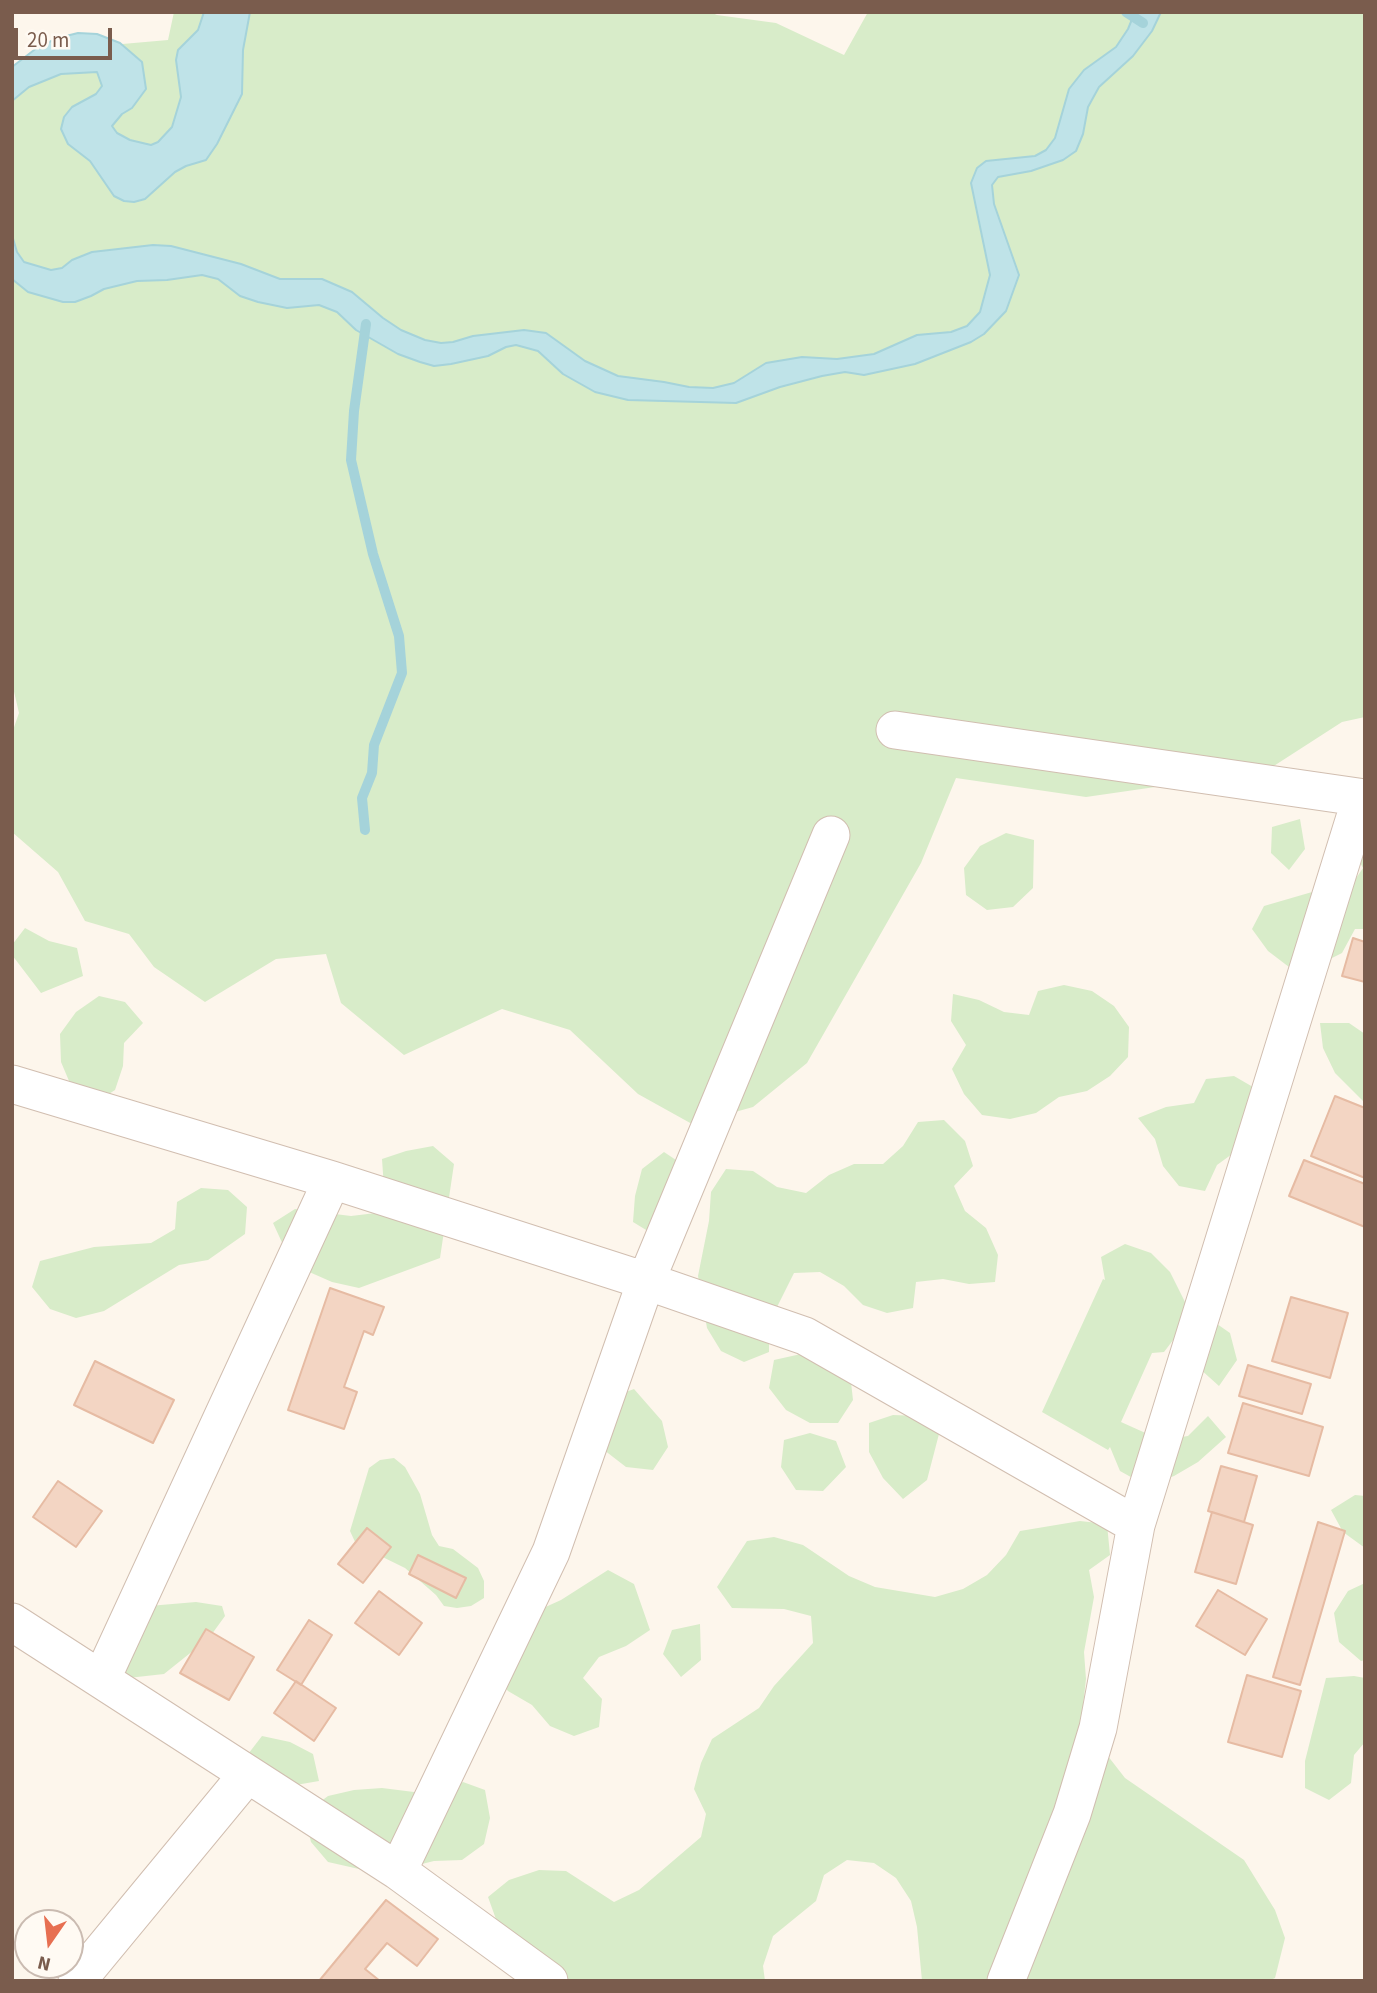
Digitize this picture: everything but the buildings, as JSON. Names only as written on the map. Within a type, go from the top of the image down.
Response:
[{"type":"street","points":[[895,730],[1363,798],[1136,1525],[1098,1728],[1072,1814],[1006,1981]]},
{"type":"street","points":[[398,1871],[551,1552],[646,1281],[831,835]]},
{"type":"street","points":[[12,1084],[332,1180],[646,1281],[805,1336],[1136,1525]]},
{"type":"street","points":[[102,1678],[332,1180]]},
{"type":"street","points":[[12,1622],[398,1871],[549,1981]]},
{"type":"street","points":[[77,1981],[247,1775]]},
{"type":"green space","points":[[174,12],[710,12],[776,23],[844,55],[868,12],[1365,12],[1365,717],[1342,722],[1266,771],[1086,797],[956,778],[921,863],[807,1063],[753,1107],[692,1124],[638,1094],[570,1030],[502,1009],[404,1055],[341,1003],[326,954],[276,959],[205,1002],[154,967],[129,934],[85,921],[58,872],[12,832],[12,733],[19,713],[12,683],[12,76],[111,45],[168,40]]},
{"type":"green space","points":[[1300,819],[1305,849],[1289,870],[1271,853],[1272,827]]},
{"type":"green space","points":[[1365,819],[1365,929],[1355,929],[1342,953],[1316,966],[1289,967],[1268,951],[1252,929],[1264,906],[1319,890],[1348,890],[1363,868],[1350,844]]},
{"type":"green space","points":[[1006,833],[1034,840],[1033,888],[1013,907],[987,910],[966,895],[964,868],[980,846]]},
{"type":"green space","points":[[25,928],[49,941],[77,948],[83,976],[41,993],[12,955],[12,945]]},
{"type":"green space","points":[[1064,985],[1092,991],[1114,1006],[1129,1027],[1128,1057],[1110,1076],[1087,1091],[1059,1097],[1036,1113],[1010,1119],[982,1115],[964,1094],[952,1069],[966,1045],[951,1021],[953,994],[979,1000],[1004,1012],[1029,1015],[1038,991]]},
{"type":"green space","points":[[99,996],[125,1002],[143,1023],[124,1043],[123,1066],[115,1090],[92,1105],[72,1088],[61,1062],[60,1034],[76,1012]]},
{"type":"green space","points":[[1320,1023],[1349,1023],[1365,1034],[1365,1103],[1335,1073],[1323,1048]]},
{"type":"green space","points":[[1234,1076],[1265,1094],[1239,1149],[1217,1165],[1205,1191],[1179,1186],[1163,1166],[1155,1139],[1138,1118],[1166,1107],[1194,1103],[1206,1079]]},
{"type":"green space","points":[[944,1120],[965,1141],[973,1166],[954,1186],[965,1211],[986,1228],[998,1255],[995,1282],[969,1284],[943,1279],[916,1282],[913,1308],[887,1313],[863,1305],[844,1286],[820,1272],[794,1273],[769,1323],[769,1352],[744,1362],[721,1351],[707,1328],[698,1276],[709,1221],[711,1192],[726,1169],[753,1171],[777,1187],[806,1193],[829,1175],[854,1164],[883,1164],[903,1146],[918,1122]]},
{"type":"green space","points":[[433,1146],[454,1164],[440,1258],[359,1288],[332,1282],[307,1271],[285,1249],[273,1223],[295,1209],[351,1216],[376,1213],[384,1188],[382,1159]]},
{"type":"green space","points":[[664,1152],[688,1168],[694,1194],[691,1222],[656,1236],[633,1222],[635,1196],[642,1169]]},
{"type":"green space","points":[[201,1188],[228,1190],[247,1207],[245,1234],[208,1260],[179,1265],[104,1311],[76,1318],[50,1309],[32,1287],[40,1261],[94,1247],[151,1243],[175,1229],[177,1202]]},
{"type":"green space","points":[[1125,1244],[1151,1253],[1170,1272],[1187,1306],[1180,1331],[1164,1352],[1152,1353],[1121,1422],[1161,1440],[1188,1436],[1208,1416],[1226,1437],[1198,1462],[1174,1476],[1147,1486],[1120,1471],[1110,1447],[1108,1450],[1042,1412],[1103,1279],[1105,1280],[1101,1257]]},
{"type":"green space","points":[[1207,1317],[1230,1333],[1237,1360],[1219,1386],[1199,1368]]},
{"type":"green space","points":[[801,1354],[851,1382],[853,1400],[838,1423],[810,1423],[786,1410],[769,1388],[774,1360]]},
{"type":"green space","points":[[634,1389],[662,1421],[668,1447],[653,1470],[626,1467],[604,1450],[607,1399]]},
{"type":"green space","points":[[893,1415],[919,1416],[939,1434],[927,1480],[903,1499],[883,1478],[869,1452],[869,1423]]},
{"type":"green space","points":[[810,1433],[836,1441],[846,1467],[823,1491],[796,1490],[781,1467],[784,1440]]},
{"type":"green space","points":[[394,1458],[405,1467],[420,1494],[432,1535],[439,1546],[453,1549],[478,1568],[484,1581],[484,1598],[471,1606],[444,1606],[436,1595],[405,1568],[356,1544],[350,1531],[369,1468],[380,1460]]},
{"type":"green space","points":[[1355,1495],[1365,1496],[1365,1548],[1343,1532],[1331,1510]]},
{"type":"green space","points":[[1080,1521],[1107,1524],[1110,1555],[1089,1570],[1094,1597],[1084,1652],[1086,1679],[1083,1706],[1090,1733],[1125,1778],[1244,1860],[1275,1910],[1285,1938],[1275,1978],[1268,1981],[922,1981],[917,1927],[911,1901],[896,1878],[874,1863],[847,1860],[824,1875],[816,1901],[773,1936],[763,1966],[765,1981],[551,1981],[497,1922],[488,1897],[509,1880],[539,1870],[566,1871],[614,1902],[639,1890],[701,1837],[706,1814],[694,1789],[701,1763],[712,1739],[759,1708],[774,1686],[813,1643],[811,1616],[784,1609],[732,1608],[717,1587],[747,1541],[774,1537],[803,1545],[849,1576],[875,1587],[935,1597],[963,1589],[987,1575],[1006,1555],[1020,1531]]},
{"type":"green space","points":[[608,1570],[634,1584],[650,1630],[626,1646],[599,1657],[583,1678],[602,1699],[599,1727],[574,1736],[550,1726],[532,1705],[508,1691],[491,1671],[510,1623],[561,1600]]},
{"type":"green space","points":[[1365,1583],[1365,1660],[1361,1661],[1339,1642],[1334,1613],[1348,1591]]},
{"type":"green space","points":[[196,1602],[222,1606],[225,1616],[209,1638],[164,1674],[110,1680],[137,1607]]},
{"type":"green space","points":[[700,1624],[701,1660],[681,1677],[663,1654],[672,1630]]},
{"type":"green space","points":[[1326,1678],[1365,1678],[1365,1742],[1354,1755],[1351,1783],[1329,1800],[1305,1788],[1305,1761]]},
{"type":"green space","points":[[262,1736],[290,1742],[313,1754],[319,1781],[290,1786],[245,1758]]},
{"type":"green space","points":[[463,1782],[485,1790],[490,1818],[484,1844],[462,1860],[434,1861],[381,1874],[328,1862],[311,1842],[304,1814],[328,1796],[354,1790],[382,1788],[438,1795]]},
{"type":"water","points":[[204,12],[250,12],[243,50],[242,94],[206,160],[175,172],[145,199],[134,202],[114,196],[90,161],[68,144],[61,129],[64,117],[72,107],[96,94],[102,86],[97,72],[61,74],[29,87],[12,101],[12,67],[38,47],[58,38],[78,33],[97,34],[120,43],[142,62],[146,89],[132,108],[122,114],[112,126],[117,133],[130,140],[151,145],[158,142],[172,127],[181,97],[176,60],[178,50],[198,30]]},
{"type":"water","points":[[1135,12],[1161,12],[1152,31],[1133,56],[1099,87],[1088,107],[1083,134],[1076,151],[1063,160],[1031,171],[998,177],[992,185],[994,204],[1019,275],[1006,311],[984,334],[971,342],[915,364],[864,375],[845,372],[822,376],[736,403],[628,400],[595,392],[563,374],[538,351],[516,345],[488,356],[451,364],[434,366],[420,362],[398,354],[356,330],[337,312],[319,305],[287,308],[258,302],[240,296],[218,279],[202,275],[137,281],[104,289],[75,302],[63,302],[28,292],[12,279],[12,235],[17,252],[24,262],[51,270],[62,268],[72,260],[92,252],[153,245],[171,246],[241,264],[280,279],[322,279],[352,292],[401,330],[425,340],[453,342],[473,336],[524,330],[546,333],[585,361],[618,376],[689,387],[713,388],[734,383],[766,363],[802,357],[837,359],[874,354],[917,335],[951,332],[967,326],[980,312],[990,275],[971,183],[977,168],[986,161],[1035,156],[1046,150],[1055,138],[1069,89],[1084,70],[1116,47]]},
{"type":"waterway","points":[[1126,12],[1143,23]]},
{"type":"waterway","points":[[365,830],[362,798],[372,773],[374,745],[402,673],[399,636],[373,554],[351,460],[354,411],[366,324]]}]
